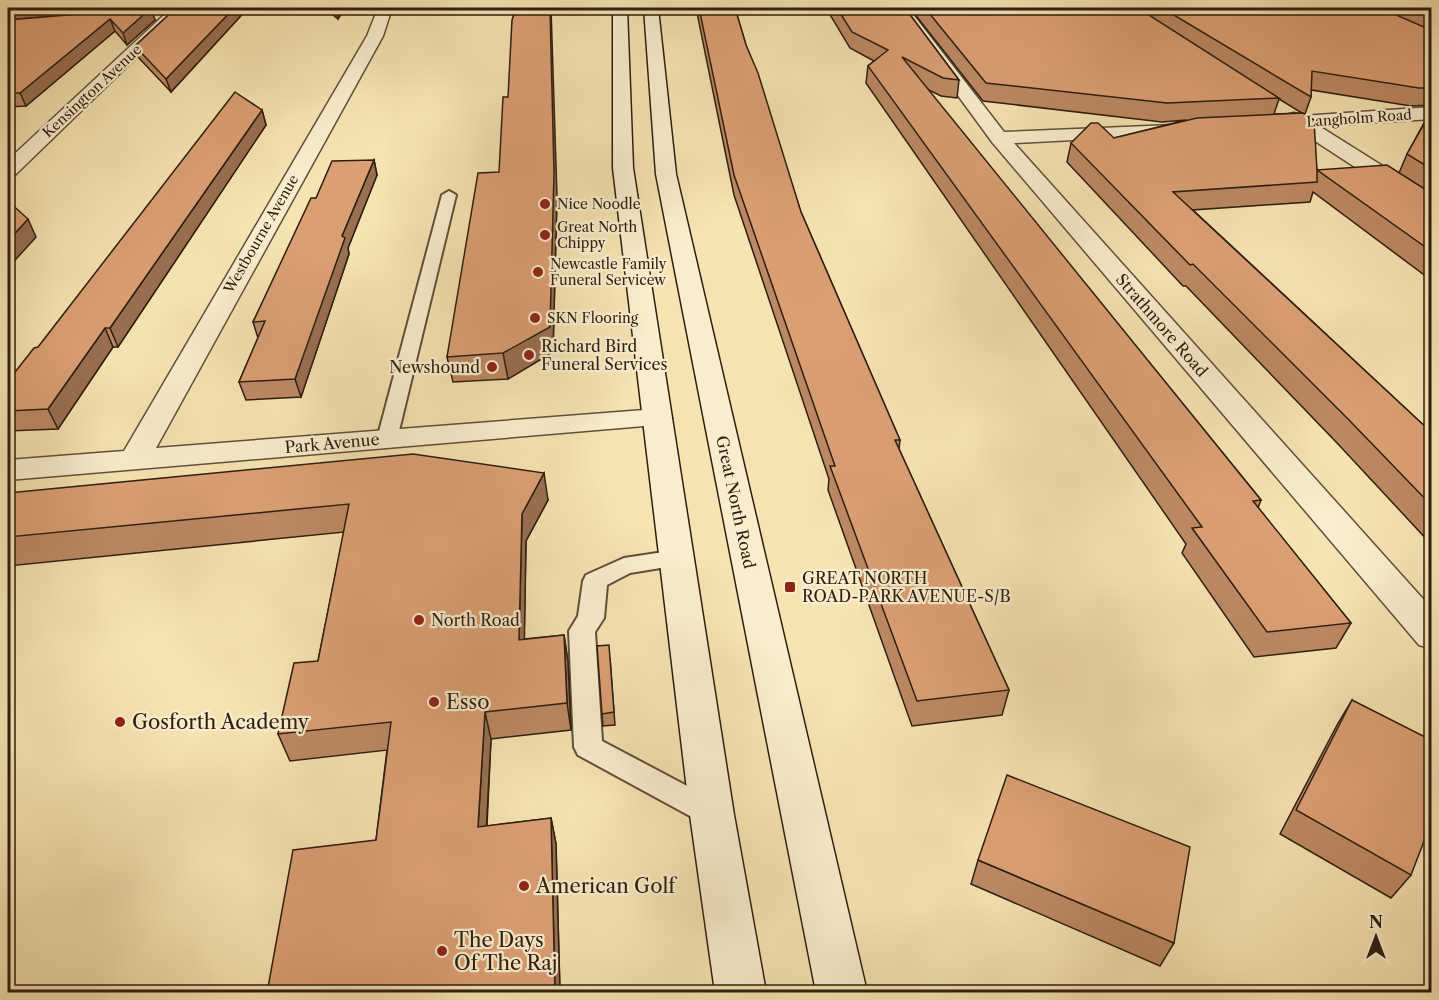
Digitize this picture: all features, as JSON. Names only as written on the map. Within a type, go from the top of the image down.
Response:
[{"type":"street","name":"Westbourne Avenue","points":[[134,460],[375,36],[385,8]]},
{"type":"street","points":[[620,8],[623,168],[712,815],[741,993]]},
{"type":"street","name":"Great North Road","points":[[651,8],[666,174],[842,993]]},
{"type":"street","name":"Strathmore Road","points":[[901,8],[999,138],[1431,635]]},
{"type":"street","name":"Kensington Avenue","points":[[8,171],[182,10],[154,13]]},
{"type":"street","points":[[1270,104],[1431,207]]},
{"type":"street","name":"Langholm Road","points":[[1252,125],[1431,113]]},
{"type":"street","points":[[999,138],[1206,128]]},
{"type":"street","name":"Park Avenue","points":[[8,470],[657,418]]},
{"type":"lane","points":[[387,439],[449,195]]},
{"type":"lane","points":[[677,558],[626,564],[609,570],[595,581],[591,618],[582,631],[588,747],[712,815]]},
{"type":"building","points":[[151,8],[123,33],[110,19],[20,93],[8,93],[8,20]]},
{"type":"building","points":[[176,8],[234,8],[166,79],[135,46]]},
{"type":"building","points":[[516,8],[550,8],[554,173],[550,327],[503,353],[447,357],[478,173],[499,172],[503,97],[508,97],[512,20]]},
{"type":"building","points":[[699,8],[735,8],[746,45],[758,73],[801,212],[900,440],[895,440],[1009,690],[917,701],[830,466],[835,466],[734,175]]},
{"type":"building","points":[[837,8],[905,8],[959,80],[943,78],[902,57],[1261,500],[1253,501],[1351,623],[1267,632],[1192,528],[1202,527],[868,66],[888,50],[852,32]]},
{"type":"building","points":[[925,8],[1138,8],[1279,98],[1167,103],[986,83]]},
{"type":"building","points":[[1162,8],[1380,8],[1431,30],[1431,88],[1312,71],[1311,97]]},
{"type":"building","points":[[1410,8],[1431,8],[1431,16]]},
{"type":"building","points":[[235,92],[262,110],[110,328],[105,328],[48,409],[8,411],[8,381],[34,348],[38,347]]},
{"type":"building","points":[[1303,113],[1314,120],[1317,182],[1173,192],[1431,432],[1431,505],[1071,143],[1091,123],[1098,123],[1114,138],[1197,118]]},
{"type":"building","points":[[1428,117],[1431,119],[1431,169],[1407,154]]},
{"type":"building","points":[[374,160],[342,236],[345,238],[295,379],[239,382],[265,321],[253,322],[311,198],[316,198],[332,161]]},
{"type":"building","points":[[1387,165],[1431,193],[1431,251],[1317,170]]},
{"type":"building","points":[[8,201],[28,219],[8,241]]},
{"type":"building","points":[[413,454],[544,473],[522,514],[519,640],[564,635],[567,703],[485,712],[478,827],[551,818],[555,993],[267,993],[293,850],[376,840],[391,722],[278,734],[294,663],[318,661],[349,504],[8,537],[8,493]]},
{"type":"building","points":[[609,645],[614,712],[602,714],[597,646]]},
{"type":"building","points":[[1352,700],[1431,740],[1431,823],[1411,875],[1296,810]]},
{"type":"building","points":[[1007,775],[1190,847],[1174,943],[978,860]]},
{"type":"place","name":"Nice Noodle","points":[[545,204]]},
{"type":"place","name":"Great North Chippy","points":[[545,235]]},
{"type":"place","name":"Newcastle Family Funeral Servicew","points":[[538,272]]},
{"type":"place","name":"SKN Flooring","points":[[535,318]]},
{"type":"place","name":"Richard Bird Funeral Services","points":[[529,355]]},
{"type":"place","name":"Newshound","points":[[492,367]]},
{"type":"place","name":"GREAT NORTH ROAD-PARK AVENUE-S/B","points":[[790,587]]},
{"type":"place","name":"North Road","points":[[419,620]]},
{"type":"place","name":"Esso","points":[[434,702]]},
{"type":"place","name":"Gosforth Academy","points":[[120,722]]},
{"type":"place","name":"American Golf","points":[[524,886]]},
{"type":"place","name":"The Days Of The Raj","points":[[442,951]]}]
